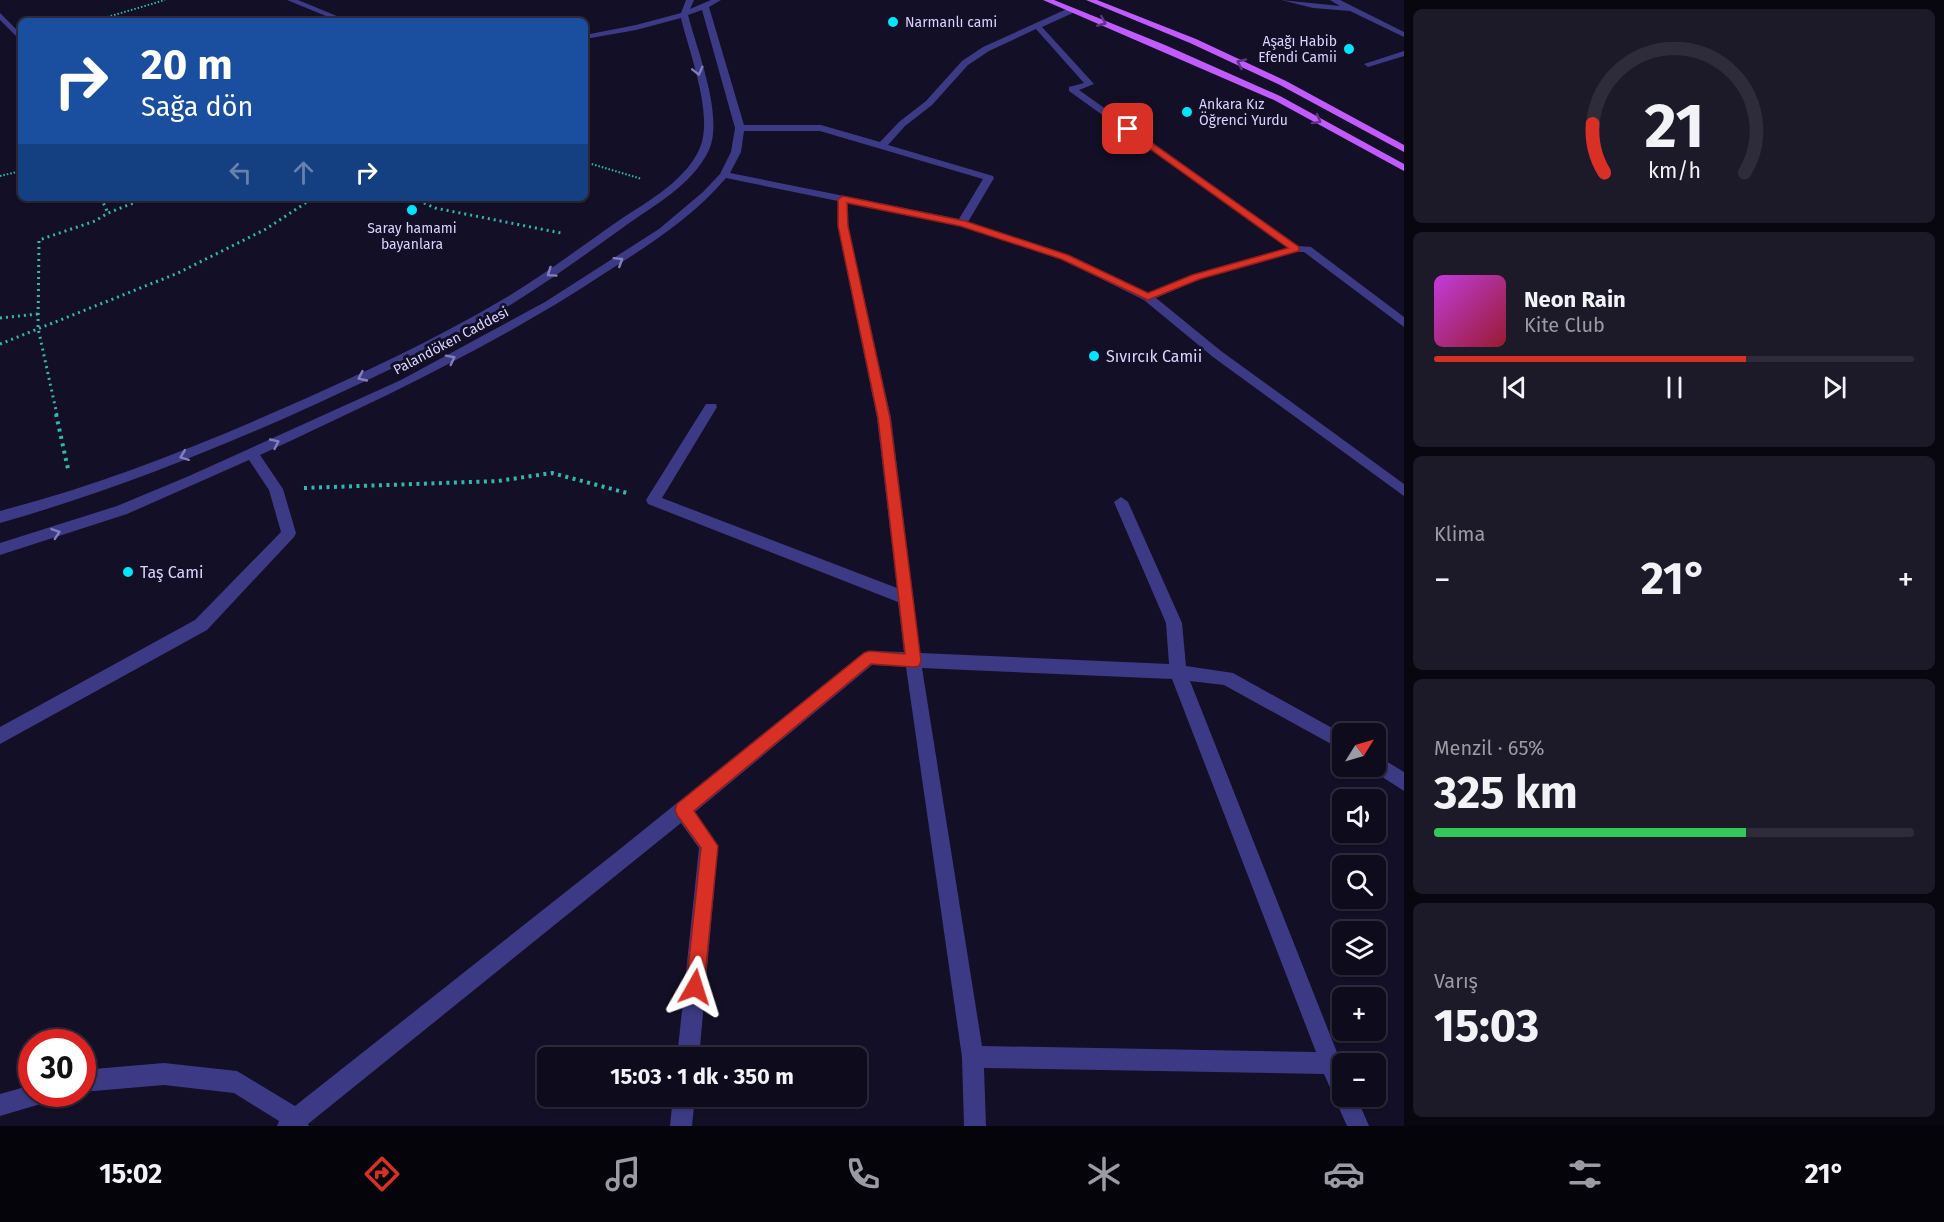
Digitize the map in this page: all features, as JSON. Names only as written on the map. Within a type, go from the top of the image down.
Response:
[{"type":"main road","points":[[1047,0],[1277,98],[1404,168]]},
{"type":"main road","points":[[1090,0],[1193,41],[1283,83],[1404,149]]},
{"type":"street","points":[[291,0],[337,18]]},
{"type":"street","points":[[304,5],[318,0]]},
{"type":"street","points":[[682,9],[690,0]]},
{"type":"street","points":[[588,35],[630,30],[682,9],[705,6],[717,0]]},
{"type":"street","points":[[1285,0],[1313,6],[1354,10]]},
{"type":"street","points":[[1334,0],[1404,35]]},
{"type":"street","name":"Palandöken Caddesi","points":[[0,549],[122,510],[252,454],[405,383],[549,305],[663,231],[707,194],[724,174],[736,152],[740,128],[705,6]]},
{"type":"street","name":"Palandöken Caddesi","points":[[0,518],[74,496],[191,454],[370,374],[496,308],[546,277],[671,187],[698,161],[706,147],[710,125],[682,9]]},
{"type":"street","points":[[882,146],[902,124],[928,103],[965,63],[986,49],[1072,10]]},
{"type":"street","points":[[588,34],[650,14]]},
{"type":"street","points":[[0,15],[18,36]]},
{"type":"street","points":[[1037,26],[1090,84],[1072,89],[1296,249]]},
{"type":"street","points":[[1368,64],[1404,52]]},
{"type":"street","points":[[740,128],[820,128],[988,178],[962,224]]},
{"type":"street","points":[[724,174],[962,224],[1065,257],[1148,297],[1217,354],[1404,491]]},
{"type":"street","points":[[843,199],[843,226],[884,418],[914,661],[973,1057],[975,1126]]},
{"type":"street","points":[[1148,297],[1196,277],[1296,249],[1307,249],[1404,322]]},
{"type":"street","points":[[711,407],[653,500],[906,598]]},
{"type":"street","points":[[0,736],[201,625],[289,533],[276,489],[252,454]]},
{"type":"street","points":[[973,1057],[1331,1063],[1178,672],[1174,623],[1121,502]]},
{"type":"street","points":[[96,1080],[164,1074],[237,1082],[294,1124],[869,658],[1178,672],[1227,678],[1332,736]]},
{"type":"street","points":[[1386,770],[1404,782]]},
{"type":"street","points":[[683,810],[710,846],[689,1047]]},
{"type":"street","points":[[0,1105],[18,1100]]},
{"type":"street","points":[[681,1126],[683,1107]]},
{"type":"street","points":[[1350,1107],[1358,1126]]},
{"type":"path","points":[[104,18],[165,0]]},
{"type":"path","points":[[588,163],[671,187]]},
{"type":"path","points":[[0,176],[18,172]]},
{"type":"path","points":[[102,201],[108,213]]},
{"type":"path","points":[[74,496],[38,328],[39,240],[95,221],[108,213],[138,201]]},
{"type":"path","points":[[0,344],[188,269],[266,229],[308,201]]},
{"type":"path","points":[[420,201],[435,208],[598,241]]},
{"type":"path","points":[[0,318],[38,314]]},
{"type":"path","points":[[276,489],[498,480],[552,473],[653,500]]},
{"type":"place","name":"Narmanlı cami","points":[[893,22]]},
{"type":"place","name":"Aşağı Habib Efendi Camii","points":[[1349,49]]},
{"type":"place","name":"Ankara Kız Öğrenci Yurdu","points":[[1187,112]]},
{"type":"place","name":"Saray hamami bayanlara","points":[[412,210]]},
{"type":"place","name":"Sıvırcık Camii","points":[[1094,356]]},
{"type":"place","name":"Taş Cami","points":[[128,572]]},
{"type":"route","points":[[695,987],[710,846],[683,810],[869,658],[914,661],[884,418],[843,226],[843,199],[962,224],[1065,257],[1148,297],[1196,277],[1296,249],[1128,129]]}]
